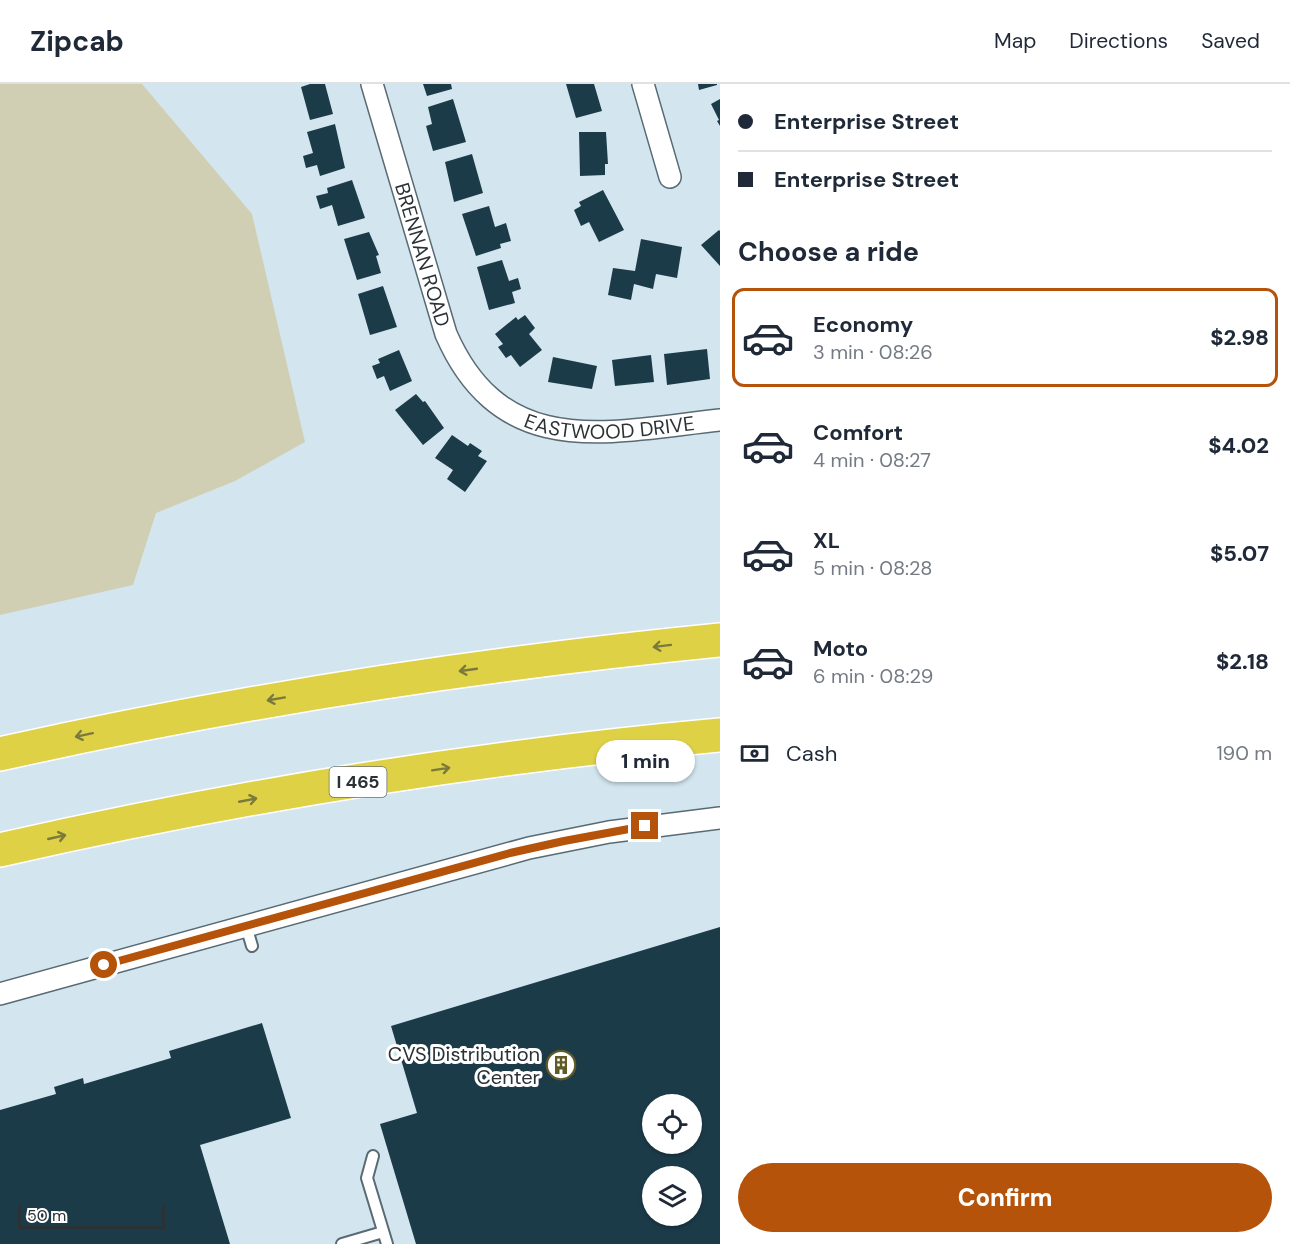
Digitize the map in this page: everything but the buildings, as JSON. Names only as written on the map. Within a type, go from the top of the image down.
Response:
[{"type":"highway","points":[[0,754],[87,735],[327,690],[552,659],[720,640]]},
{"type":"highway","name":"I 465","points":[[0,850],[65,835],[262,797],[442,768],[620,745],[720,735]]},
{"type":"street","name":"BRENNAN ROAD","points":[[372,84],[446,334],[458,360],[474,383],[495,403],[504,408]]},
{"type":"street","points":[[643,84],[670,177]]},
{"type":"street","name":"EASTWOOD DRIVE","points":[[504,408],[546,428],[575,432],[603,432],[720,420]]},
{"type":"street","points":[[0,994],[529,848],[609,832],[720,818]]},
{"type":"lane","points":[[246,926],[252,946]]},
{"type":"lane","points":[[372,1156],[367,1178],[387,1244]]},
{"type":"lane","points":[[342,1244],[383,1232]]},
{"type":"shaded area","points":[[0,84],[142,84],[252,214],[305,442],[235,481],[156,513],[133,585],[0,615]]},
{"type":"place","name":"CVS Distribution Center","points":[[561,1065]]},
{"type":"route","points":[[104,965],[510,853],[645,826]]}]
